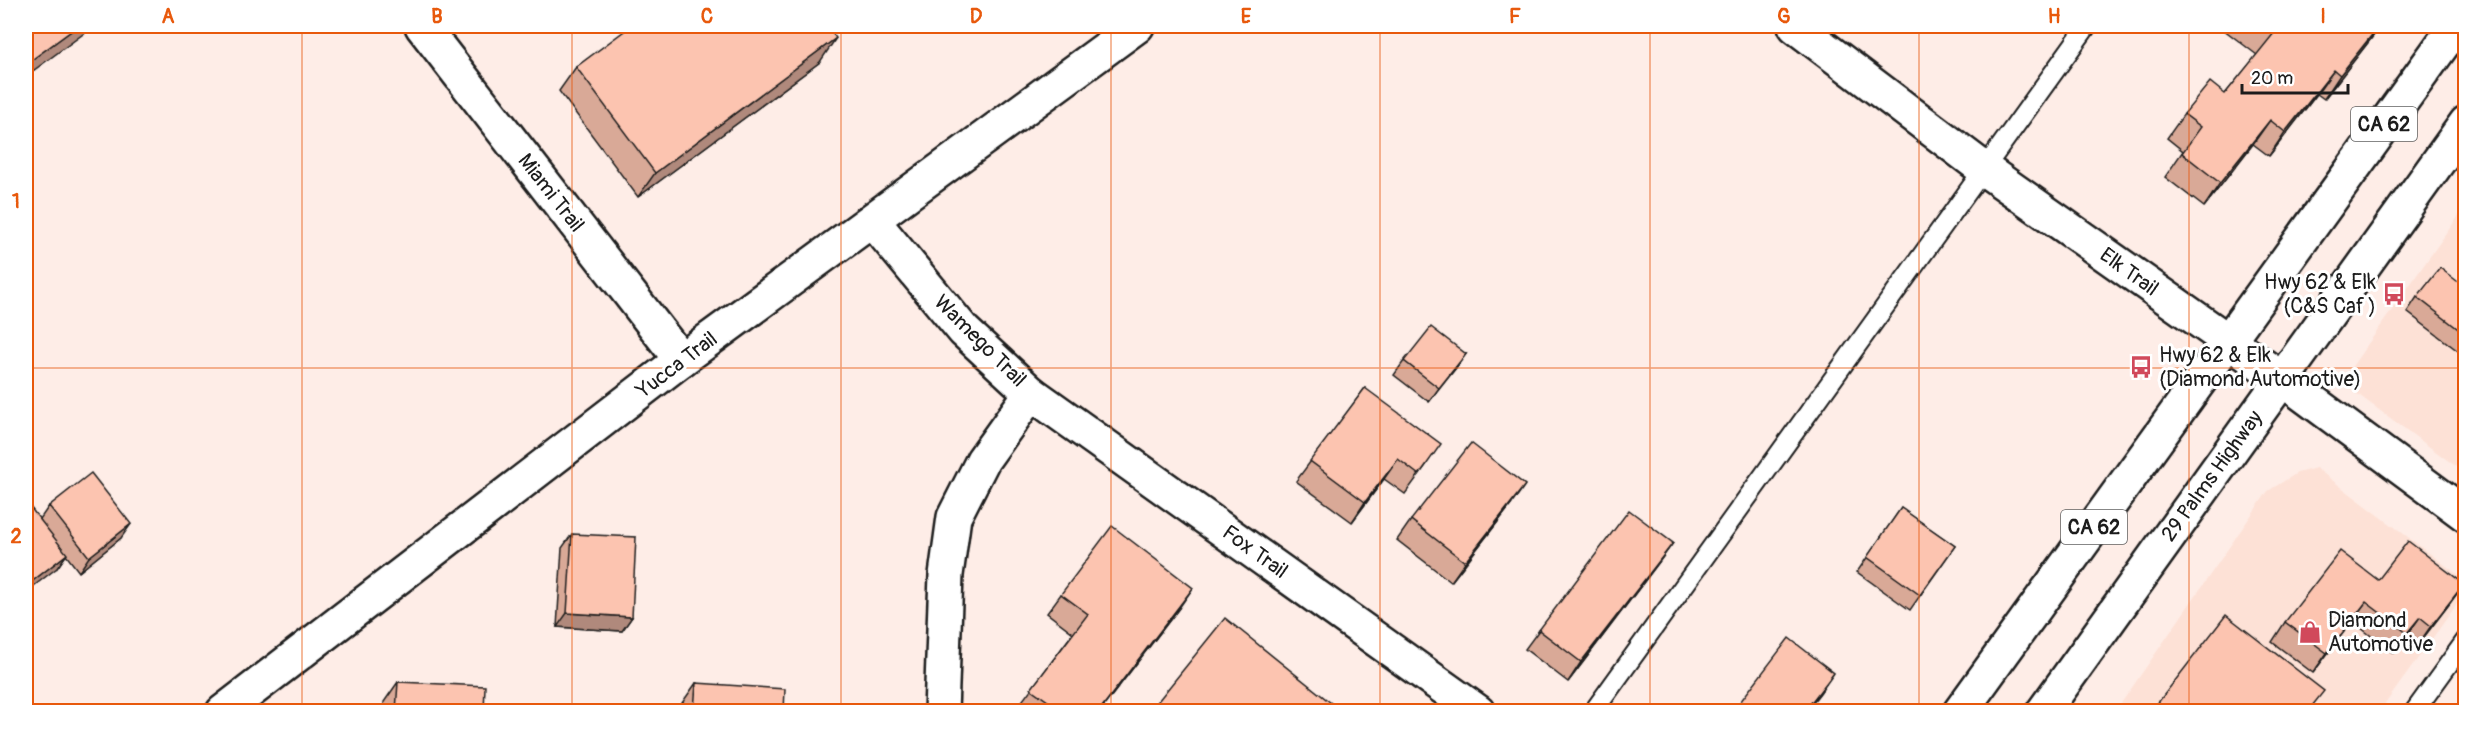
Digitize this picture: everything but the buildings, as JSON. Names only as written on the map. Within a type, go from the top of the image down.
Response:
[{"type":"street","name":"Miami Trail","points":[[422,26],[681,360]]},
{"type":"street","name":"Yucca Trail","points":[[239,707],[681,360],[1137,26]]},
{"type":"street","name":"Elk Trail","points":[[1795,26],[1984,169],[2282,380],[2466,515]]},
{"type":"street","name":"CA 62","points":[[1960,711],[2456,26]]},
{"type":"street","name":"29 Palms Highway","points":[[2043,711],[2466,123]]},
{"type":"street","name":"Wamego Trail","points":[[873,221],[964,331],[1031,393],[983,460],[954,517],[946,575],[941,711]]},
{"type":"street","name":"Fox Trail","points":[[1031,393],[1478,711]]},
{"type":"lane","points":[[1593,711],[2087,26]]},
{"type":"lane","points":[[2414,711],[2466,640]]},
{"type":"shaded area","points":[[2465,207],[2465,473],[2341,382]]},
{"type":"shaded area","points":[[2316,468],[2465,580],[2465,593],[2380,711],[2115,712],[2268,491],[2297,473]]},
{"type":"place","name":"Hwy 62 & Elk (C&S Caf )","points":[[2394,294]]},
{"type":"place","name":"Hwy 62 & Elk (Diamond Automotive)","points":[[2141,367]]},
{"type":"place","name":"Diamond Automotive","points":[[2310,632]]}]
